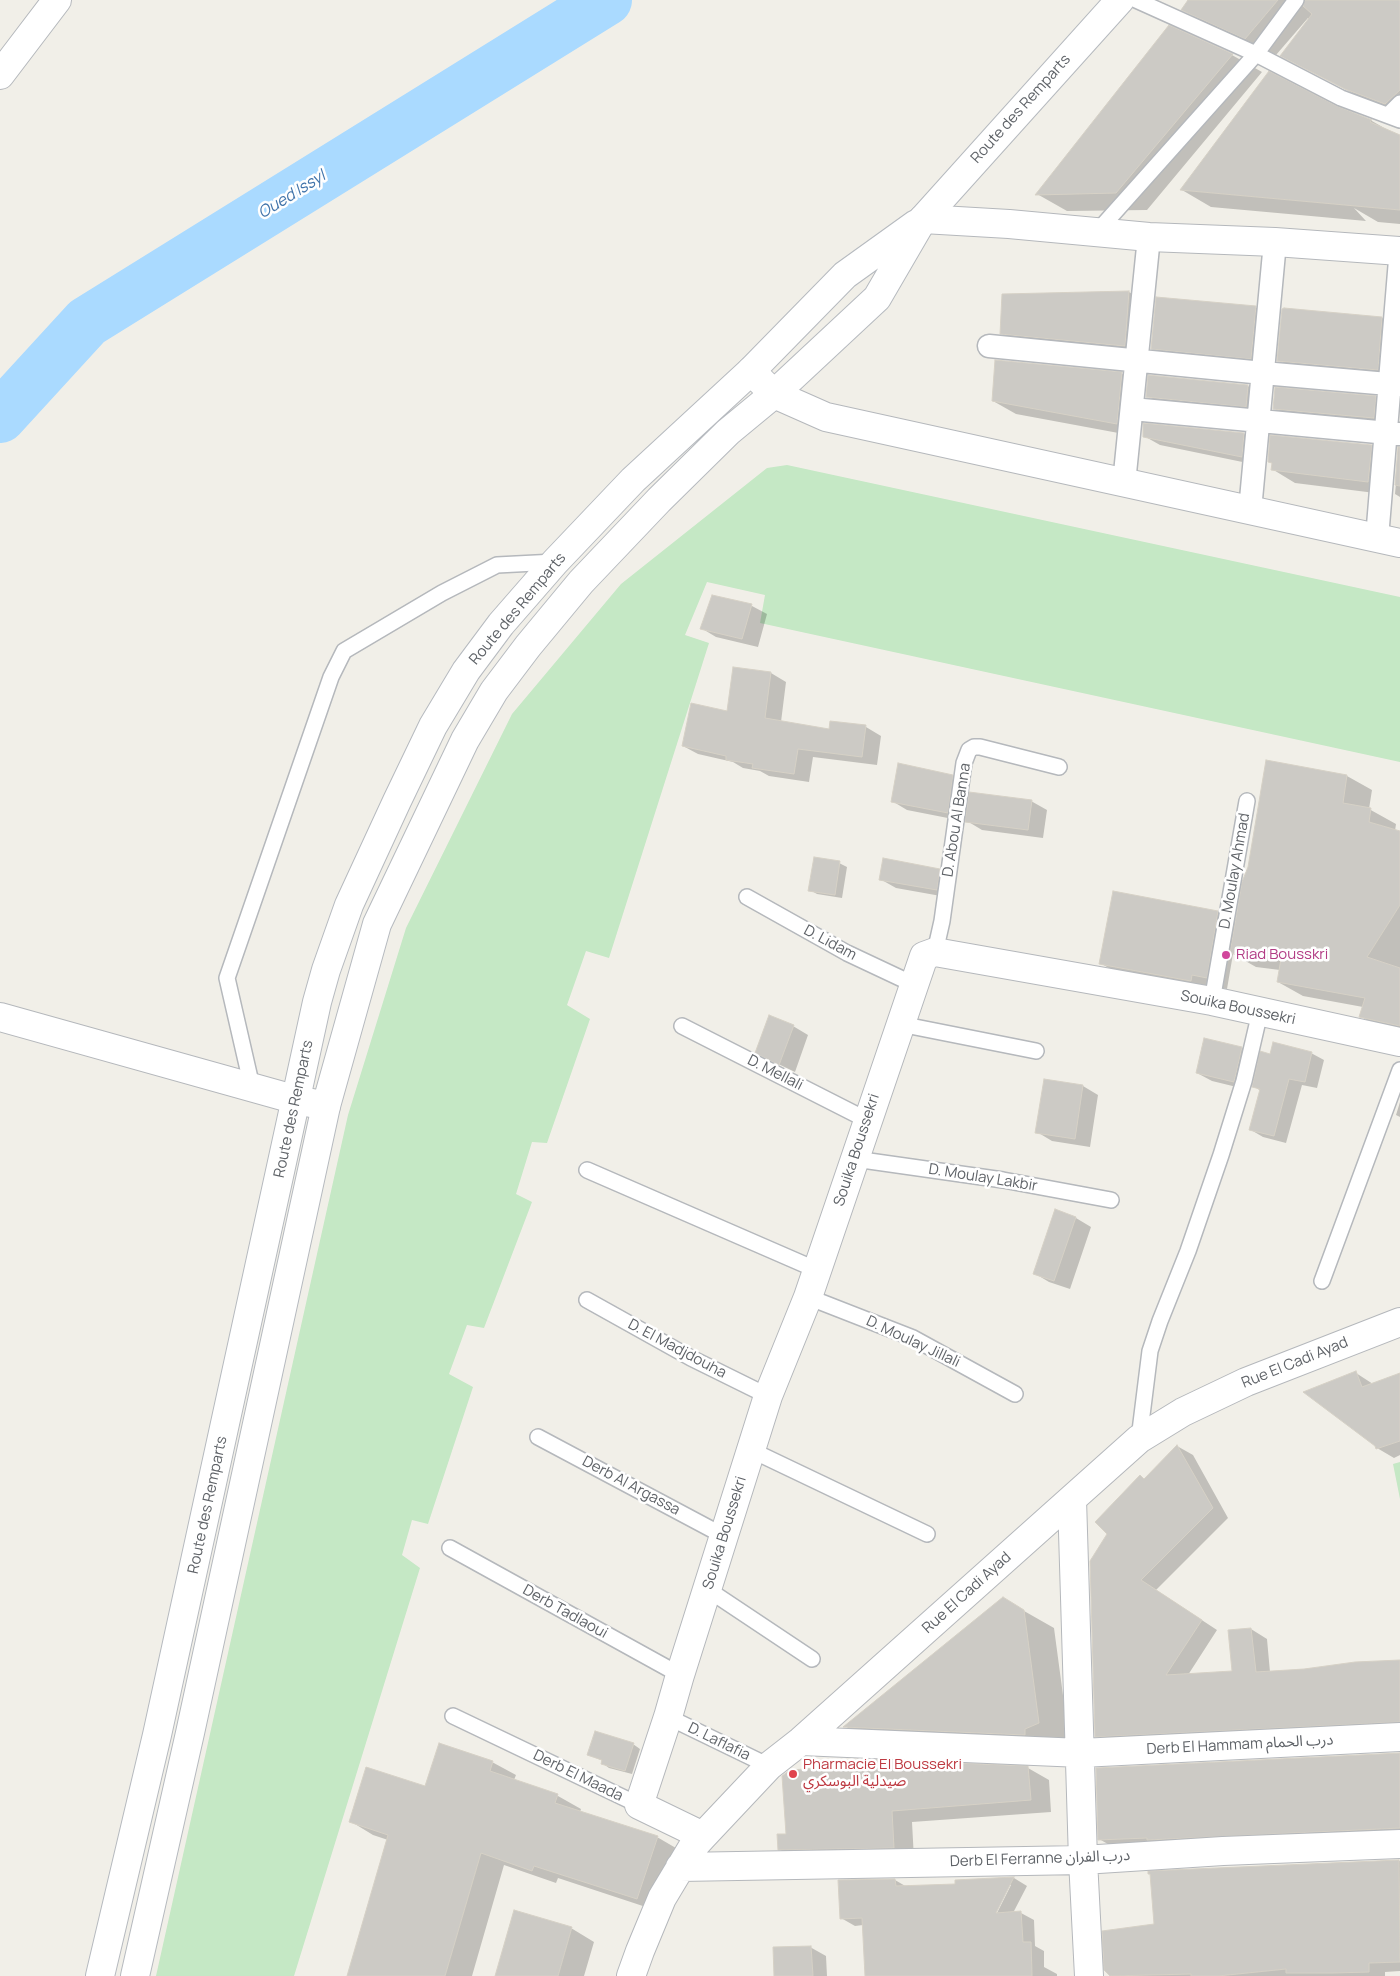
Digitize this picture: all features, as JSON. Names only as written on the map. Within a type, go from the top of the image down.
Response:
[{"type":"street","points":[[29,0],[56,1]]},
{"type":"street","name":"Route des Remparts","points":[[100,1976],[157,1736],[326,970],[349,906],[433,726],[466,671],[500,624],[555,562],[633,480],[751,371],[845,275],[923,218],[1120,0]]},
{"type":"street","points":[[0,75],[56,1]]},
{"type":"street","points":[[923,218],[1149,237],[1275,242],[1400,251]]},
{"type":"street","name":"Route des Remparts","points":[[135,1976],[326,1106],[378,924],[461,749],[494,691],[528,646],[581,582],[659,500],[728,432],[774,394],[877,298],[923,218]]},
{"type":"street","points":[[1124,483],[1149,237]]},
{"type":"street","points":[[1250,510],[1275,242]]},
{"type":"street","points":[[751,371],[774,394],[826,417],[1388,541],[1400,260]]},
{"type":"street","points":[[989,346],[1395,384]]},
{"type":"street","points":[[1132,409],[1393,434]]},
{"type":"street","name":"Souika Boussekri","points":[[639,1805],[768,1396],[808,1297],[924,956],[935,952],[1212,1000],[1400,1042]]},
{"type":"street","points":[[0,1017],[296,1100],[326,1106]]},
{"type":"street","name":"Rue El Cadi Ayad","points":[[631,1976],[662,1898],[692,1848],[769,1766],[801,1741],[1138,1439],[1183,1412],[1246,1382],[1400,1322]]},
{"type":"street","points":[[1072,1499],[1083,1860],[1089,1976]]},
{"type":"street","name":"Derb El Hammam درب الحمام","points":[[801,1741],[1081,1753],[1400,1737]]},
{"type":"street","name":"Derb El Maada","points":[[639,1805],[703,1836]]},
{"type":"street","name":"Derb El Ferranne درب الفران","points":[[680,1867],[1083,1860],[1223,1851],[1400,1844]]},
{"type":"lane","points":[[1136,0],[1256,54],[1341,98],[1394,118],[1400,103]]},
{"type":"lane","points":[[1096,232],[1256,54],[1296,0]]},
{"type":"lane","points":[[252,1087],[227,978],[331,677],[344,651],[442,593],[497,565],[555,562]]},
{"type":"lane","name":"D. Abou Al Banna","points":[[935,952],[942,921],[964,763],[969,750],[974,747],[980,747],[1059,767]]},
{"type":"lane","name":"D. Moulay Ahmad","points":[[1212,1000],[1247,801]]},
{"type":"lane","name":"D. Lidam","points":[[747,897],[847,953],[915,985]]},
{"type":"lane","points":[[1138,1439],[1150,1351],[1188,1251],[1224,1146],[1244,1081],[1260,1012]]},
{"type":"lane","points":[[900,1024],[1036,1051]]},
{"type":"lane","name":"D. Mellali","points":[[682,1026],[867,1120]]},
{"type":"lane","points":[[1322,1280],[1400,1070]]},
{"type":"lane","name":"D. Moulay Lakbir","points":[[855,1159],[1003,1180],[1111,1200]]},
{"type":"lane","points":[[587,1170],[817,1270]]},
{"type":"lane","name":"D. Moulay Jillali","points":[[808,1297],[913,1338],[1016,1394]]},
{"type":"lane","name":"D. El Madjdouha","points":[[587,1300],[691,1358],[768,1396]]},
{"type":"lane","name":"Derb Al Argassa","points":[[538,1437],[724,1536]]},
{"type":"lane","points":[[751,1450],[927,1534]]},
{"type":"lane","name":"Derb Tadlaoui","points":[[450,1548],[680,1675]]},
{"type":"lane","points":[[707,1589],[812,1659]]},
{"type":"lane","name":"Derb El Maada","points":[[453,1716],[639,1805]]},
{"type":"lane","name":"D. Laflafia","points":[[668,1717],[769,1766]]},
{"type":"green space","points":[[787,465],[1400,597],[1400,762],[760,623],[765,595],[707,582],[685,635],[709,643],[609,958],[586,951],[567,1005],[590,1019],[547,1143],[532,1142],[516,1194],[532,1202],[484,1328],[467,1325],[449,1374],[473,1387],[428,1524],[412,1520],[402,1555],[420,1568],[294,1976],[156,1976],[348,1115],[406,928],[512,714],[621,584],[767,468]]},
{"type":"green space","points":[[1400,1462],[1400,1499],[1393,1464]]},
{"type":"building","points":[[1188,0],[1278,0],[1245,39],[1181,10]]},
{"type":"building","points":[[1305,0],[1400,0],[1400,90],[1385,104],[1345,89],[1280,56],[1312,14],[1303,6]]},
{"type":"building","points":[[1169,25],[1233,54],[1116,193],[1035,195]]},
{"type":"building","points":[[1269,71],[1337,106],[1372,120],[1370,122],[1400,135],[1400,210],[1180,190]]},
{"type":"building","points":[[1129,291],[1125,346],[1000,334],[1002,294]]},
{"type":"building","points":[[1156,297],[1256,306],[1251,359],[1151,349]]},
{"type":"building","points":[[1282,309],[1382,317],[1378,370],[1277,361]]},
{"type":"building","points":[[995,360],[1122,372],[1117,424],[992,401]]},
{"type":"building","points":[[1148,375],[1248,385],[1246,407],[1146,397]]},
{"type":"building","points":[[1275,387],[1376,396],[1374,418],[1273,409]]},
{"type":"building","points":[[1143,423],[1244,433],[1242,457],[1143,437]]},
{"type":"building","points":[[1270,435],[1372,445],[1368,482],[1271,470],[1272,463],[1268,462]]},
{"type":"building","points":[[1398,447],[1400,447],[1400,486],[1395,485]]},
{"type":"building","points":[[712,595],[752,604],[742,639],[700,629]]},
{"type":"building","points":[[733,667],[771,672],[765,718],[829,729],[830,721],[866,725],[862,757],[798,749],[794,774],[752,768],[753,764],[726,760],[726,756],[682,746],[691,703],[727,711]]},
{"type":"building","points":[[1266,760],[1347,775],[1343,803],[1371,808],[1369,822],[1400,831],[1400,905],[1367,957],[1400,968],[1400,1026],[1359,1017],[1365,998],[1277,982],[1281,959],[1230,953],[1242,882],[1248,867]]},
{"type":"building","points":[[898,763],[953,775],[948,813],[891,802]]},
{"type":"building","points":[[969,792],[1032,800],[1028,830],[965,822]]},
{"type":"building","points":[[814,857],[840,861],[835,895],[808,891]]},
{"type":"building","points":[[883,858],[940,869],[937,890],[879,880]]},
{"type":"building","points":[[1113,891],[1218,911],[1207,978],[1192,975],[1191,981],[1099,964]]},
{"type":"building","points":[[769,1015],[794,1025],[779,1065],[755,1053]]},
{"type":"building","points":[[1204,1038],[1242,1047],[1234,1082],[1196,1073]]},
{"type":"building","points":[[1273,1042],[1312,1052],[1305,1082],[1289,1079],[1274,1136],[1249,1130],[1260,1089],[1252,1087],[1260,1051],[1270,1054]]},
{"type":"building","points":[[1044,1079],[1083,1085],[1075,1139],[1035,1133]]},
{"type":"building","points":[[1055,1209],[1076,1217],[1054,1281],[1033,1274]]},
{"type":"building","points":[[1356,1371],[1362,1387],[1400,1373],[1400,1441],[1376,1449],[1375,1446],[1303,1392]]},
{"type":"building","points":[[1177,1445],[1213,1508],[1141,1580],[1202,1620],[1166,1675],[1232,1671],[1228,1630],[1251,1628],[1256,1672],[1304,1669],[1355,1662],[1400,1660],[1400,1722],[1095,1737],[1090,1561],[1107,1534],[1095,1522],[1140,1475],[1144,1479]]},
{"type":"building","points":[[1003,1597],[1024,1610],[1039,1723],[1025,1729],[1025,1735],[843,1727]]},
{"type":"building","points":[[595,1731],[634,1743],[625,1771],[601,1764],[602,1760],[587,1755]]},
{"type":"building","points":[[439,1743],[493,1761],[490,1771],[558,1794],[555,1803],[658,1836],[637,1899],[534,1866],[532,1871],[481,1853],[445,1976],[347,1976],[388,1835],[349,1822],[366,1767],[425,1786]]},
{"type":"building","points":[[1400,1753],[1400,1828],[1147,1840],[1147,1838],[1098,1840],[1096,1768]]},
{"type":"building","points":[[858,1759],[1028,1766],[1031,1800],[892,1811],[894,1848],[778,1850],[777,1834],[786,1834],[782,1776],[790,1770],[861,1765]]},
{"type":"building","points":[[1399,1860],[1400,1962],[1369,1963],[1369,1972],[1333,1973],[1286,1973],[1286,1969],[1218,1976],[1191,1976],[1191,1974],[1110,1976],[1104,1970],[1102,1931],[1154,1924],[1150,1874],[1148,1874],[1148,1871]]},
{"type":"building","points":[[1014,1877],[996,1913],[1021,1911],[1023,1942],[1031,1942],[1032,1976],[865,1976],[862,1918],[840,1919],[838,1880],[895,1879],[896,1886],[955,1884],[955,1880]]},
{"type":"building","points":[[514,1910],[572,1927],[558,1976],[495,1976]]},
{"type":"building","points":[[811,1946],[813,1976],[774,1976],[773,1947]]},
{"type":"waterway","name":"Oued Issyl","points":[[0,417],[87,322],[606,0]]},
{"type":"place","name":"Riad Bousskri","points":[[1226,955]]},
{"type":"place","name":"Pharmacie El Boussekri صيدلية البوسكري","points":[[793,1774]]}]
